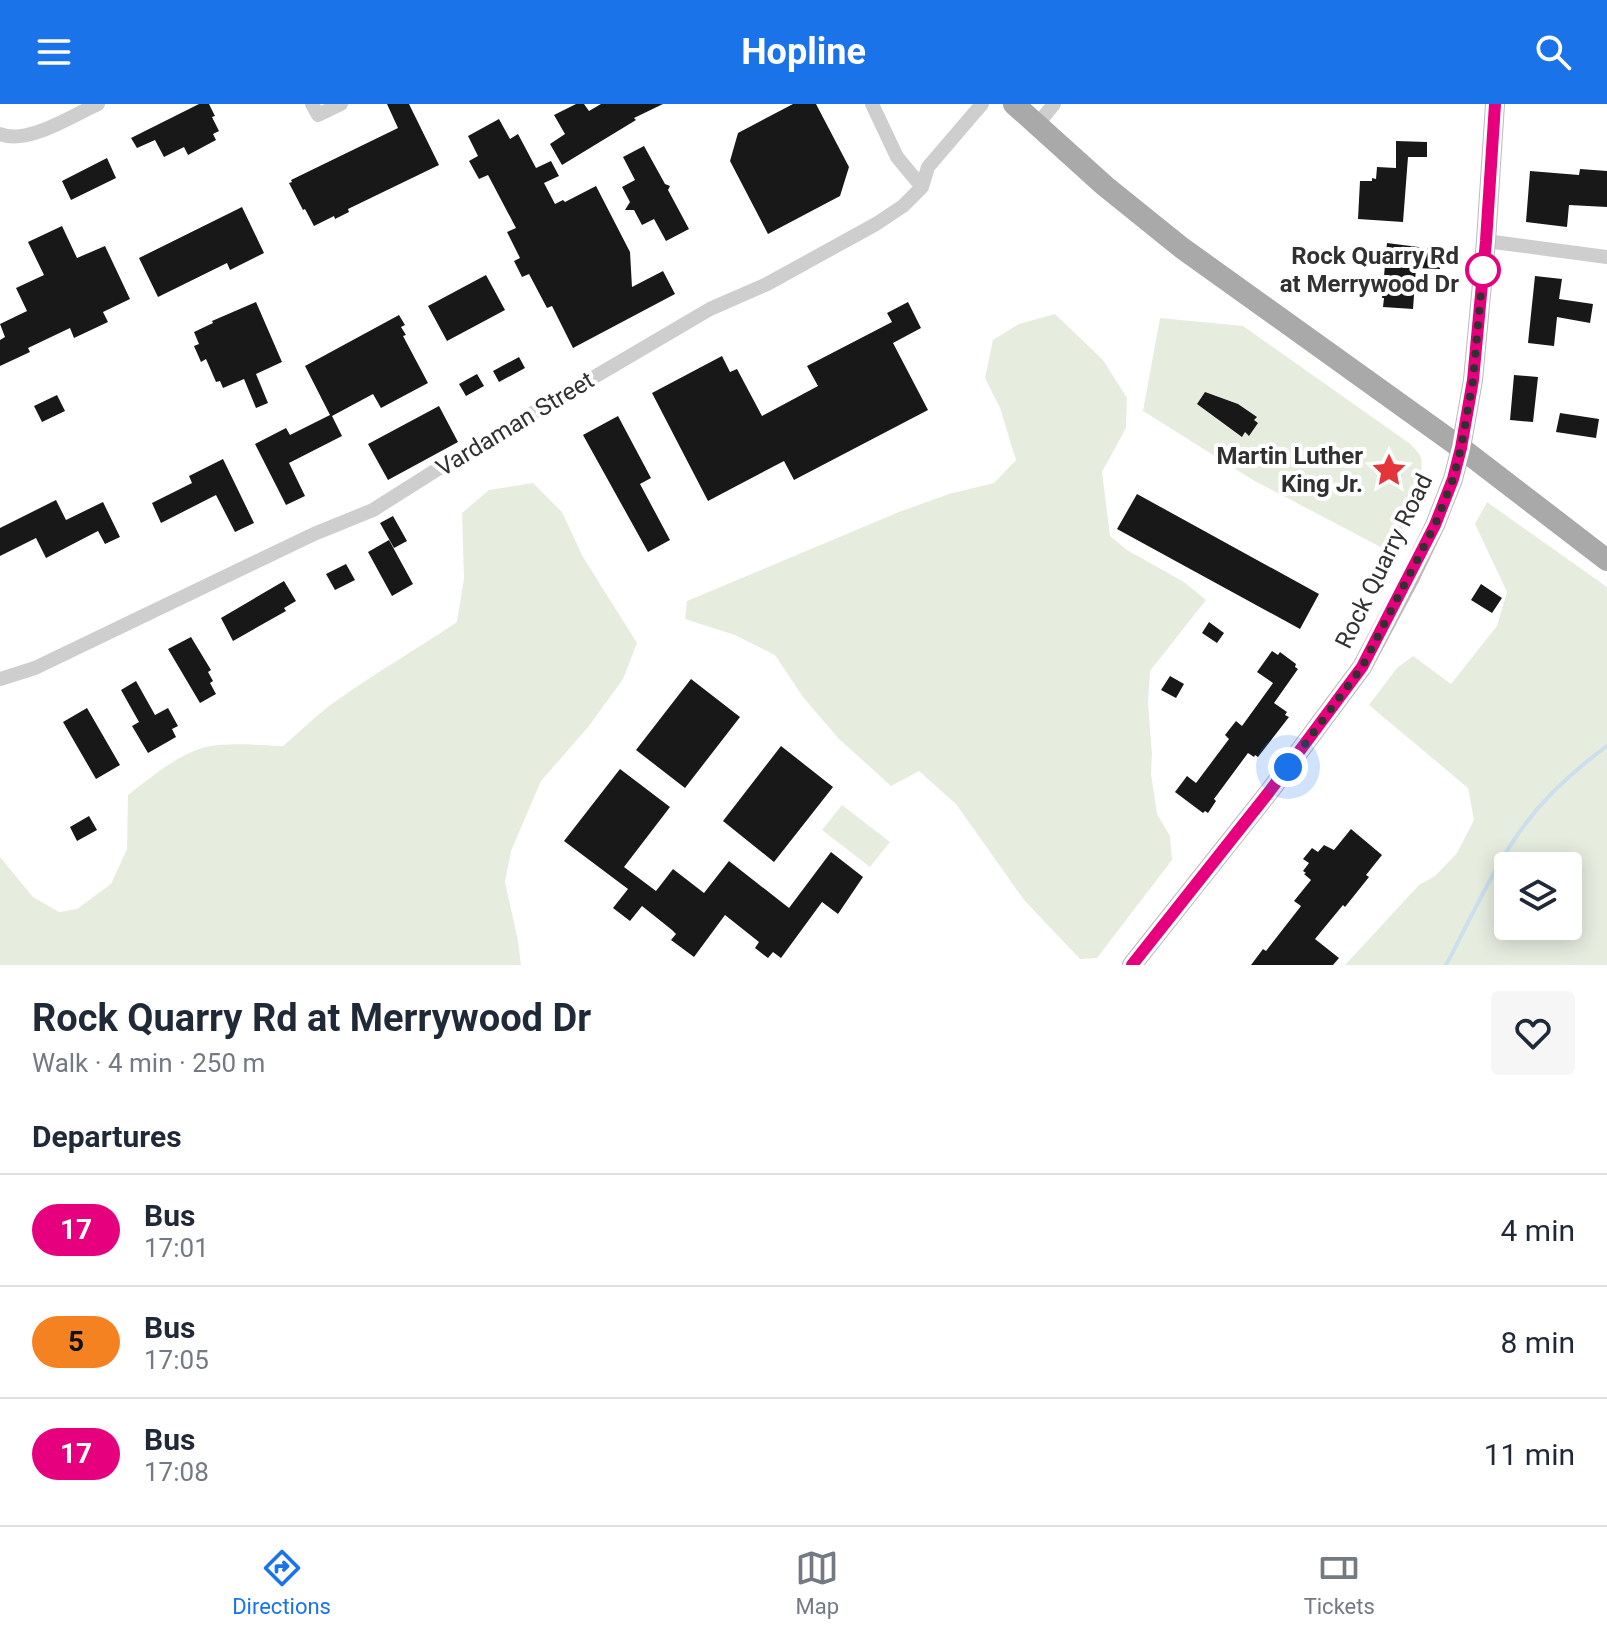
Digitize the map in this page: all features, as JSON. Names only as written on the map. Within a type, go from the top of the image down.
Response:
[{"type":"main road","points":[[1014,104],[1105,186],[1182,248],[1461,448],[1607,560]]},
{"type":"main road","name":"Rock Quarry Road","points":[[1132,965],[1269,792],[1362,667],[1435,525],[1453,479],[1473,380],[1495,104]]},
{"type":"street","points":[[0,134],[14,138],[33,134],[98,104]]},
{"type":"street","points":[[315,110],[341,104]]},
{"type":"street","points":[[872,104],[897,157],[922,187]]},
{"type":"street","name":"Vardaman Street","points":[[0,679],[35,668],[314,534],[373,510],[710,309],[767,284],[876,224],[903,206],[922,187],[928,167],[982,104]]},
{"type":"street","points":[[1037,125],[1054,104]]},
{"type":"street","points":[[1486,241],[1607,257]]},
{"type":"shaded area","points":[[1055,314],[1103,360],[1127,398],[1126,428],[1102,472],[1110,536],[1127,550],[1184,582],[1206,600],[1150,671],[1151,774],[1157,814],[1170,836],[1172,860],[1097,958],[1080,959],[1024,900],[956,804],[919,771],[891,786],[839,739],[803,697],[775,655],[735,635],[685,619],[687,601],[899,512],[949,494],[994,483],[1016,460],[1000,408],[985,378],[993,340],[1019,324]]},
{"type":"shaded area","points":[[1160,318],[1243,326],[1414,448],[1421,458],[1420,479],[1392,553],[1253,480],[1143,411]]},
{"type":"shaded area","points":[[533,483],[562,512],[583,557],[637,643],[623,679],[589,726],[541,781],[511,851],[505,882],[521,965],[0,965],[0,857],[33,897],[59,912],[77,909],[111,884],[127,849],[128,795],[154,775],[183,756],[210,746],[283,746],[336,701],[457,622],[464,578],[462,513],[489,490]]},
{"type":"shaded area","points":[[1487,502],[1607,587],[1607,965],[1345,965],[1419,885],[1435,876],[1457,853],[1474,820],[1468,788],[1369,705],[1397,668],[1413,656],[1451,684],[1497,626],[1507,592],[1475,524]]},
{"type":"shaded area","points":[[842,805],[890,842],[870,867],[822,830]]},
{"type":"building","points":[[199,104],[209,104],[219,131],[213,134],[216,140],[188,155],[184,147],[164,157],[155,140],[137,148],[131,138]]},
{"type":"building","points":[[387,104],[409,104],[439,165],[348,209],[349,212],[335,219],[334,216],[314,226],[289,183],[398,128]]},
{"type":"building","points":[[576,104],[584,104],[589,111],[601,104],[663,104],[634,118],[636,120],[562,165],[550,144],[565,134],[554,115]]},
{"type":"building","points":[[793,104],[816,104],[849,167],[840,196],[768,234],[730,161],[738,133]]},
{"type":"building","points":[[499,119],[510,139],[518,134],[536,168],[551,161],[559,176],[544,183],[555,204],[596,186],[630,252],[632,287],[663,271],[675,294],[573,348],[552,306],[547,308],[529,274],[522,277],[514,261],[520,258],[507,232],[516,228],[488,175],[479,179],[469,161],[478,156],[468,136]]},
{"type":"building","points":[[1396,141],[1427,142],[1427,157],[1408,157],[1403,222],[1358,219],[1360,181],[1376,179],[1377,167],[1396,168]]},
{"type":"building","points":[[644,146],[665,184],[670,186],[668,190],[689,229],[666,241],[654,219],[642,225],[634,210],[625,210],[630,202],[622,187],[635,180],[623,157]]},
{"type":"building","points":[[107,158],[116,178],[71,200],[62,181]]},
{"type":"building","points":[[1580,169],[1607,171],[1607,207],[1569,205],[1567,227],[1526,222],[1530,171],[1579,175]]},
{"type":"building","points":[[242,207],[264,253],[230,270],[227,263],[158,297],[139,258]]},
{"type":"building","points":[[62,226],[77,258],[105,246],[130,299],[103,312],[108,322],[74,338],[70,328],[28,348],[30,352],[0,366],[0,340],[5,337],[0,324],[27,311],[16,288],[44,275],[28,242]]},
{"type":"building","points":[[1387,243],[1442,250],[1440,269],[1416,268],[1413,309],[1383,307]]},
{"type":"building","points":[[486,275],[505,310],[447,341],[428,306]]},
{"type":"building","points":[[1535,276],[1562,279],[1559,299],[1593,304],[1590,323],[1557,317],[1554,346],[1528,343]]},
{"type":"building","points":[[256,302],[282,362],[256,374],[268,403],[256,408],[244,379],[223,388],[220,381],[216,382],[206,359],[201,362],[194,346],[199,344],[194,332]]},
{"type":"building","points":[[908,302],[921,328],[893,343],[928,410],[794,480],[784,461],[708,501],[652,393],[722,356],[730,372],[737,369],[762,416],[818,386],[807,366],[892,322],[887,313]]},
{"type":"building","points":[[399,315],[405,325],[401,327],[406,335],[403,336],[428,383],[381,408],[373,394],[332,416],[342,436],[289,463],[305,496],[286,505],[255,444],[286,428],[290,435],[330,415],[305,366]]},
{"type":"building","points":[[519,357],[525,368],[499,382],[493,371]]},
{"type":"building","points":[[477,374],[484,386],[466,396],[459,384]]},
{"type":"building","points":[[1514,375],[1538,377],[1533,422],[1510,420]]},
{"type":"building","points":[[1205,392],[1238,404],[1257,417],[1254,420],[1258,423],[1249,436],[1245,432],[1242,437],[1197,404]]},
{"type":"building","points":[[57,395],[65,411],[42,422],[34,406]]},
{"type":"building","points":[[439,406],[458,442],[388,480],[368,444]]},
{"type":"building","points":[[1560,413],[1599,419],[1596,438],[1556,432]]},
{"type":"building","points":[[618,416],[651,478],[640,484],[670,540],[648,552],[583,435]]},
{"type":"building","points":[[223,459],[254,523],[235,532],[216,495],[161,523],[152,503],[192,483],[189,476]]},
{"type":"building","points":[[1137,494],[1319,594],[1300,629],[1117,529]]},
{"type":"building","points":[[56,500],[66,520],[103,502],[120,537],[105,544],[98,531],[46,558],[36,538],[0,556],[0,528]]},
{"type":"building","points":[[393,516],[407,541],[394,548],[380,523]]},
{"type":"building","points":[[389,540],[413,584],[392,596],[368,552]]},
{"type":"building","points":[[346,564],[355,580],[335,590],[326,574]]},
{"type":"building","points":[[284,581],[296,601],[284,608],[286,611],[233,641],[221,618]]},
{"type":"building","points":[[1481,584],[1502,598],[1492,613],[1471,600]]},
{"type":"building","points":[[1209,622],[1224,633],[1217,643],[1202,633]]},
{"type":"building","points":[[191,637],[211,670],[208,672],[213,681],[210,683],[216,694],[200,703],[168,649]]},
{"type":"building","points":[[1272,651],[1278,655],[1280,652],[1298,669],[1274,703],[1289,717],[1258,757],[1248,753],[1214,799],[1216,801],[1208,813],[1203,813],[1175,792],[1187,776],[1196,783],[1229,739],[1225,735],[1236,721],[1242,726],[1273,683],[1257,672]]},
{"type":"building","points":[[1170,676],[1184,684],[1176,698],[1161,690]]},
{"type":"building","points":[[691,679],[740,717],[685,788],[636,750]]},
{"type":"building","points":[[136,681],[155,715],[168,708],[178,726],[172,729],[176,737],[148,753],[132,726],[139,722],[121,690]]},
{"type":"building","points":[[87,708],[120,765],[96,779],[63,722]]},
{"type":"building","points":[[781,746],[833,787],[774,862],[723,821]]},
{"type":"building","points":[[620,769],[670,807],[624,867],[656,891],[673,869],[704,893],[729,861],[789,908],[831,852],[863,877],[838,914],[822,902],[781,958],[773,952],[768,958],[755,948],[759,942],[725,915],[694,957],[671,940],[676,934],[642,906],[630,921],[613,908],[628,889],[564,841]]},
{"type":"building","points":[[89,816],[97,830],[77,841],[70,827]]},
{"type":"building","points":[[1351,829],[1382,855],[1366,875],[1369,877],[1315,939],[1339,958],[1333,965],[1251,965],[1301,906],[1294,901],[1311,880],[1304,874],[1309,863],[1303,859],[1312,848],[1318,852],[1324,845],[1334,850]]},
{"type":"waterway","points":[[1446,965],[1493,874],[1526,823],[1564,782],[1607,746]]},
{"type":"bus line","name":"17","points":[[1132,965],[1269,792],[1362,667],[1435,525],[1453,479],[1473,380],[1495,104]]},
{"type":"place","name":"Rock Quarry Rd at Merrywood Dr","points":[[1483,270]]},
{"type":"place","name":"Martin Luther King Jr.","points":[[1389,470]]},
{"type":"route","points":[[1288,767],[1362,667],[1435,525],[1461,448],[1473,380],[1483,270]]}]
